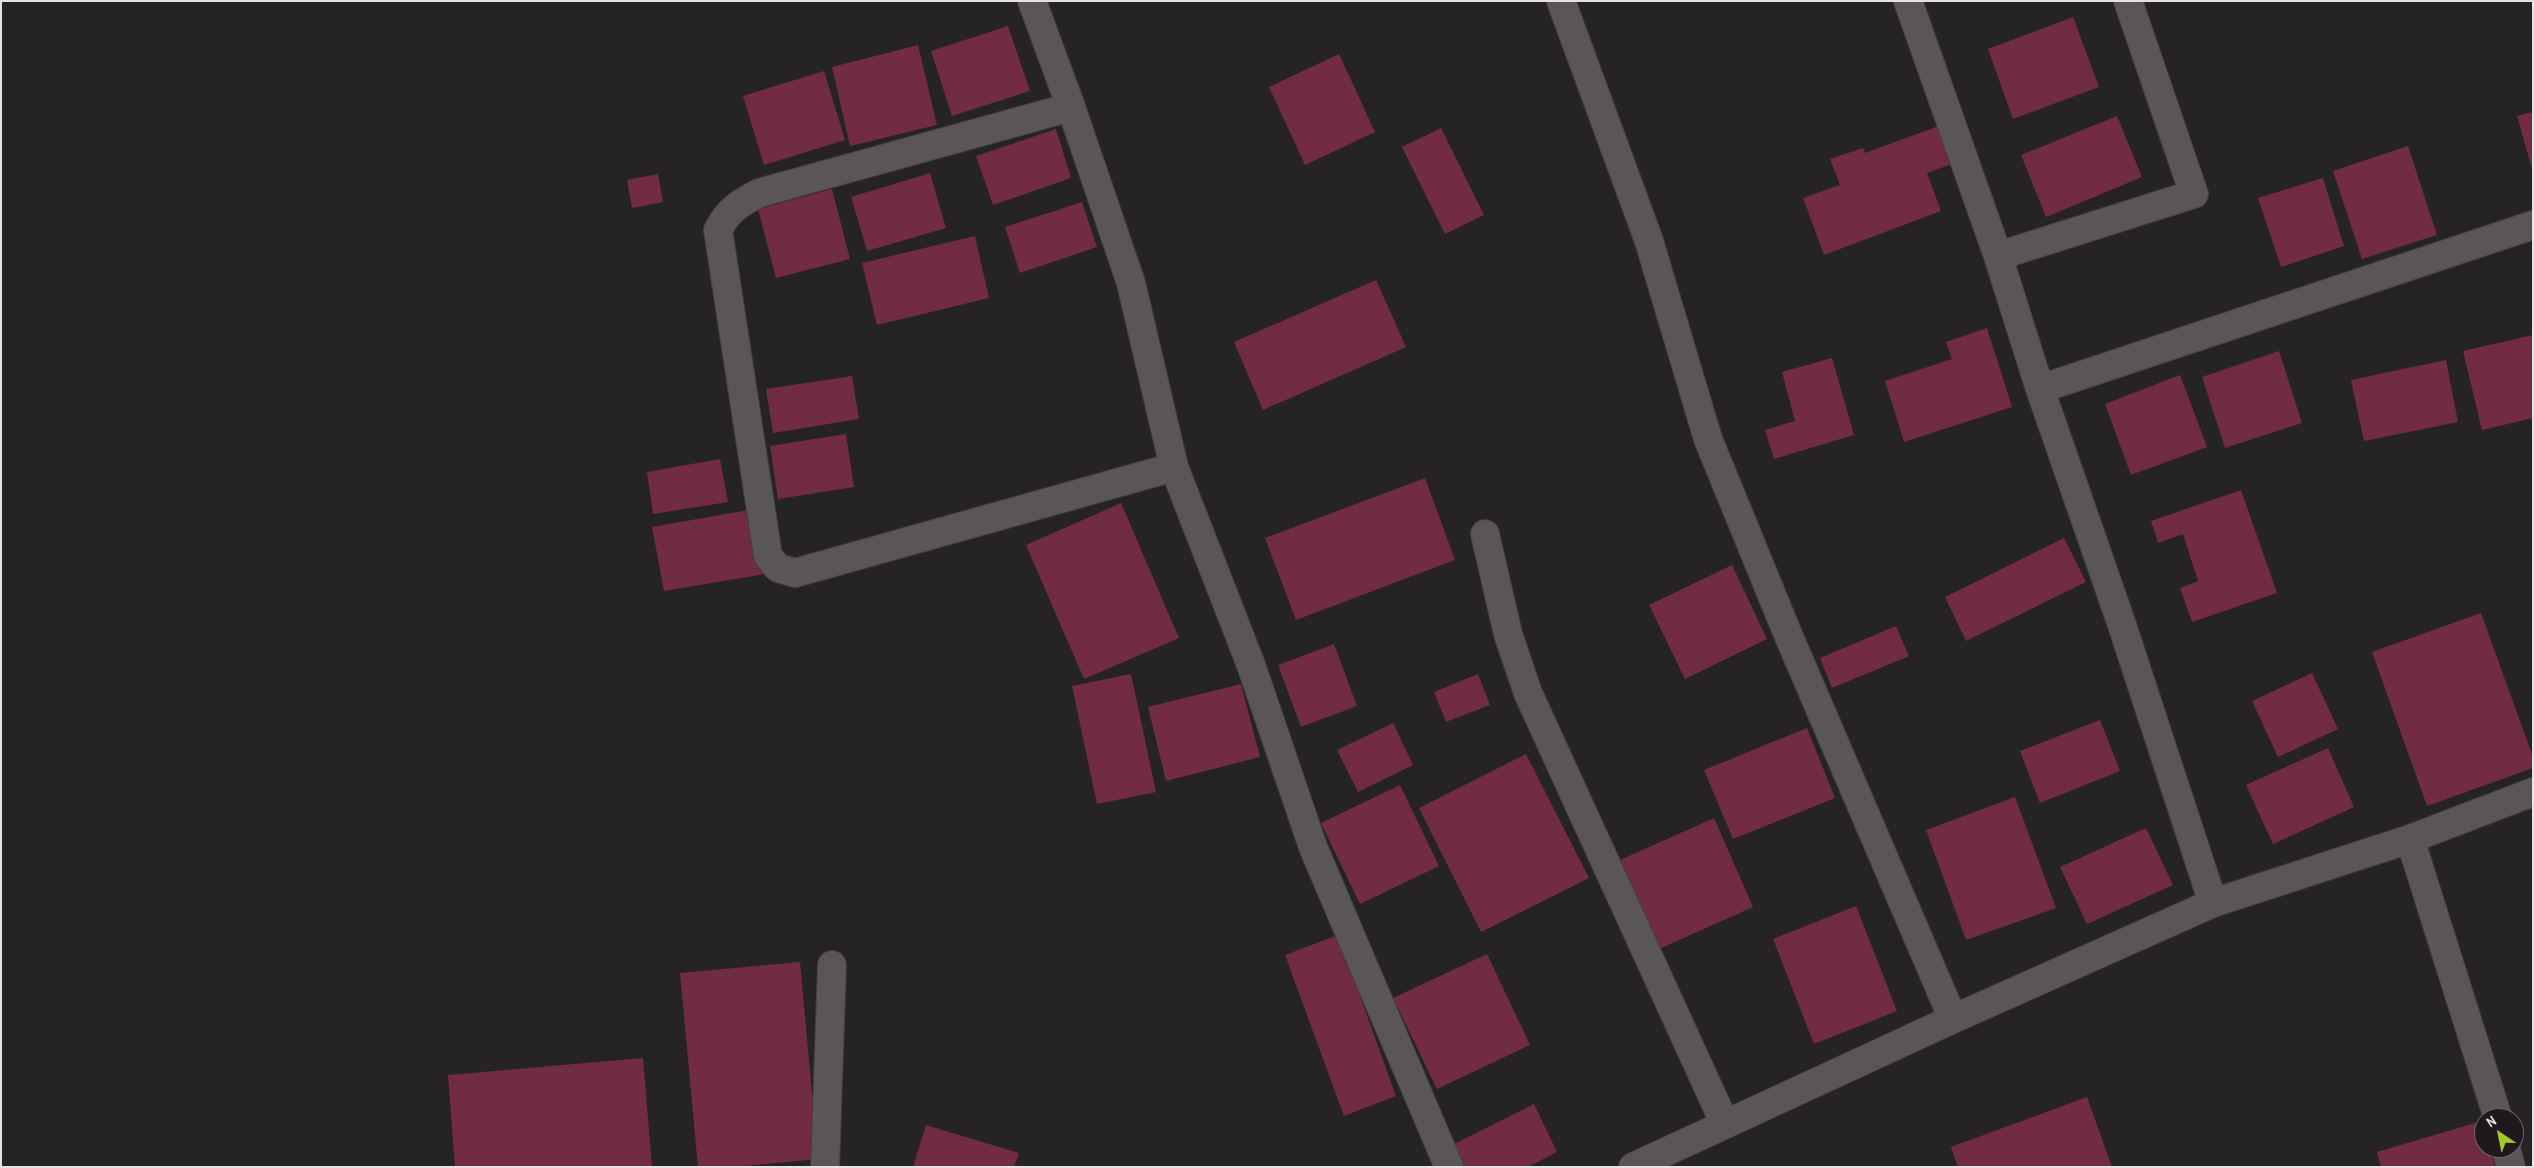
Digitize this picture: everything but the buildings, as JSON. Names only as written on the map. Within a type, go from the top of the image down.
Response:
[{"type":"street","points":[[1032,1],[1071,107],[1131,283],[1174,467],[1250,665],[1313,846],[1449,1167]]},
{"type":"street","points":[[1561,1],[1649,241],[1708,439],[1791,641],[1953,1019]]},
{"type":"street","points":[[1908,1],[1998,256],[2040,389],[2122,625],[2213,903]]},
{"type":"street","points":[[1998,256],[2194,194],[2128,1]]},
{"type":"street","points":[[1071,107],[760,193],[737,204],[725,216],[718,230],[768,556],[778,568],[794,573],[1174,467]]},
{"type":"street","points":[[2040,389],[2533,225]]},
{"type":"street","points":[[1485,534],[1508,634],[1528,693],[1725,1124]]},
{"type":"street","points":[[1633,1167],[1953,1019],[2213,903],[2410,839],[2533,792]]},
{"type":"street","points":[[2410,839],[2495,1108]]},
{"type":"street","points":[[825,1167],[832,965]]}]
